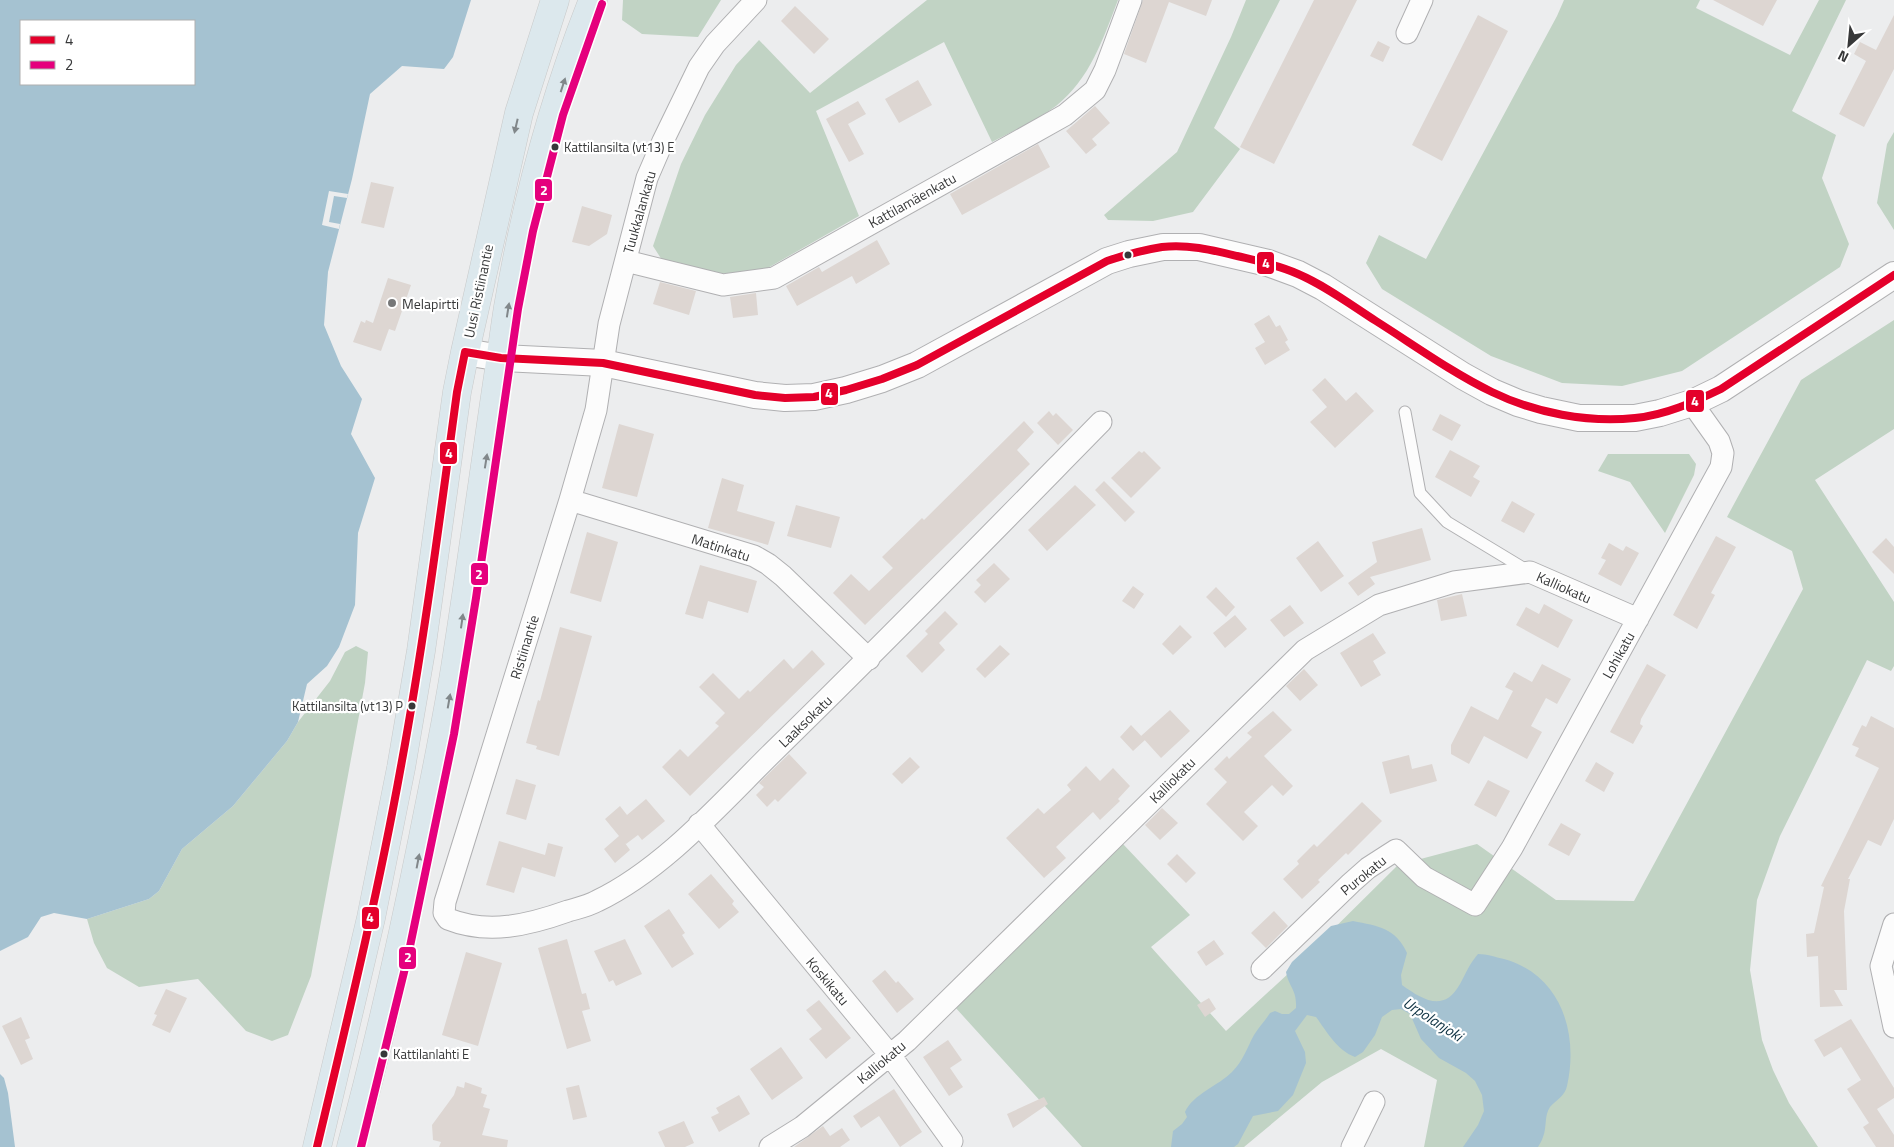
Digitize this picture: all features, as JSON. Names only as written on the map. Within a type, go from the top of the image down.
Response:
[{"type":"highway","name":"Uusi Ristiinantie","points":[[317,1147],[371,918],[401,768],[421,650],[465,352],[519,113],[555,0]]},
{"type":"highway","points":[[351,1147],[372,1071],[400,947],[455,670],[510,299],[537,171],[578,37],[593,0]]},
{"type":"street","name":"Tuukkalankatu","points":[[603,364],[610,324],[647,178],[699,66],[715,44],[756,0]]},
{"type":"street","name":"Kattilamäenkatu","points":[[626,261],[723,285],[774,278],[1064,115],[1095,90],[1105,70],[1131,0]]},
{"type":"street","points":[[1407,33],[1422,0]]},
{"type":"street","points":[[465,352],[501,358],[603,364],[755,395],[785,398],[814,397],[882,379],[917,365],[1107,261],[1163,247],[1199,247],[1261,261],[1298,274],[1323,287],[1463,376],[1492,392],[1518,403],[1579,418],[1635,418],[1660,413],[1692,403],[1721,389],[1894,275]]},
{"type":"street","name":"Ristiinantie","points":[[456,923],[448,919],[444,913],[444,902],[570,500],[596,410],[603,364]]},
{"type":"street","name":"Lohikatu","points":[[1475,905],[1512,848],[1721,467],[1723,453],[1719,442],[1692,403]]},
{"type":"street","name":"Laaksokatu","points":[[456,923],[467,926],[494,928],[518,926],[549,918],[596,902],[654,866],[869,659],[1101,422]]},
{"type":"street","name":"Matinkatu","points":[[570,500],[754,556],[783,576],[869,659]]},
{"type":"street","name":"Kalliokatu","points":[[770,1147],[802,1127],[907,1041],[1305,650],[1379,605],[1454,582],[1530,572],[1638,620]]},
{"type":"street","name":"Koskikatu","points":[[699,824],[890,1055],[952,1141]]},
{"type":"street","name":"Purokatu","points":[[1262,970],[1351,883],[1368,868],[1396,850],[1424,877],[1475,905]]},
{"type":"street","points":[[1894,924],[1881,966],[1894,1027]]},
{"type":"street","points":[[1352,1147],[1374,1102]]},
{"type":"lane","points":[[1405,412],[1420,493],[1447,522],[1530,572]]},
{"type":"green space","points":[[623,0],[721,0],[698,37],[642,34],[622,20]]},
{"type":"green space","points":[[927,0],[1118,0],[1094,58],[1078,84],[1056,106],[1033,121],[992,142],[944,42],[816,111],[859,216],[766,269],[720,274],[662,260],[653,246],[681,164],[705,115],[736,65],[759,40],[810,93]]},
{"type":"green space","points":[[1246,0],[1280,0],[1214,128],[1240,149],[1193,212],[1153,221],[1108,220],[1104,215],[1177,152],[1231,37]]},
{"type":"green space","points":[[1564,0],[1700,0],[1696,8],[1790,55],[1819,0],[1846,0],[1792,111],[1836,135],[1822,178],[1849,244],[1840,267],[1682,371],[1622,386],[1562,383],[1491,356],[1382,289],[1366,263],[1379,235],[1426,259]]},
{"type":"green space","points":[[1894,132],[1894,230],[1877,203],[1887,144]]},
{"type":"green space","points":[[1894,320],[1894,429],[1815,480],[1894,602],[1894,666],[1891,671],[1867,660],[1780,836],[1757,900],[1750,970],[1762,1040],[1773,1070],[1789,1103],[1818,1147],[1424,1147],[1437,1080],[1381,1049],[1322,1082],[1244,1147],[1082,1147],[954,1006],[1123,844],[1190,915],[1151,947],[1226,1031],[1290,972],[1398,865],[1477,844],[1556,900],[1634,901],[1803,589],[1792,551],[1727,517],[1801,380]]},
{"type":"green space","points":[[1608,454],[1689,454],[1696,464],[1694,475],[1665,533],[1630,482],[1598,471]]},
{"type":"green space","points":[[356,646],[368,652],[365,683],[311,976],[288,1035],[272,1041],[246,1031],[198,979],[139,987],[107,968],[94,943],[87,919],[149,899],[159,891],[182,849],[233,806],[287,741],[298,722],[330,681],[345,652]]},
{"type":"water","points":[[0,0],[471,0],[453,57],[444,69],[402,66],[370,94],[352,179],[328,272],[324,325],[341,366],[362,399],[351,434],[375,478],[358,533],[355,605],[339,647],[327,666],[307,684],[298,722],[287,741],[233,806],[182,849],[159,891],[149,899],[87,919],[54,913],[41,917],[28,937],[0,951]]},
{"type":"water","name":"Urpolanjoki","points":[[1353,921],[1385,929],[1397,938],[1407,953],[1401,975],[1402,985],[1425,999],[1440,1001],[1454,993],[1478,954],[1504,959],[1524,967],[1540,978],[1552,992],[1561,1009],[1567,1027],[1570,1046],[1570,1066],[1566,1089],[1548,1110],[1542,1141],[1538,1147],[1463,1147],[1478,1125],[1484,1111],[1482,1095],[1475,1081],[1466,1073],[1439,1058],[1421,1039],[1410,1014],[1401,1009],[1392,1010],[1382,1017],[1375,1035],[1363,1052],[1355,1057],[1338,1045],[1316,1017],[1307,1015],[1295,1031],[1305,1052],[1306,1063],[1293,1095],[1278,1111],[1253,1116],[1238,1144],[1234,1147],[1171,1147],[1173,1131],[1187,1117],[1185,1112],[1189,1106],[1200,1095],[1236,1068],[1254,1035],[1270,1013],[1275,1011],[1289,1014],[1296,1008],[1294,992],[1286,972],[1292,962],[1331,926]]},
{"type":"water","points":[[0,1074],[4,1078],[8,1093],[15,1147],[0,1147]]},
{"type":"pier","points":[[329,191],[348,194],[347,198],[334,196],[329,222],[340,224],[339,229],[322,225]]},
{"type":"building","points":[[1143,0],[1212,0],[1206,16],[1169,2],[1146,63],[1124,54]]},
{"type":"building","points":[[1314,0],[1357,0],[1274,164],[1240,147]]},
{"type":"building","points":[[1713,0],[1777,0],[1763,26]]},
{"type":"building","points":[[795,6],[829,39],[814,54],[781,21]]},
{"type":"building","points":[[1478,15],[1508,31],[1442,161],[1412,145]]},
{"type":"building","points":[[1894,15],[1894,69],[1864,127],[1839,114],[1866,61],[1854,54],[1860,42],[1876,50]]},
{"type":"building","points":[[1378,41],[1390,47],[1383,62],[1370,56]]},
{"type":"building","points":[[918,80],[932,105],[899,123],[885,99]]},
{"type":"building","points":[[858,101],[866,114],[848,124],[864,154],[849,162],[826,119]]},
{"type":"building","points":[[1095,106],[1110,123],[1092,139],[1097,145],[1086,154],[1066,131]]},
{"type":"building","points":[[1038,144],[1050,167],[962,215],[950,194]]},
{"type":"building","points":[[371,182],[394,187],[384,228],[361,223]]},
{"type":"building","points":[[582,206],[612,215],[607,234],[589,246],[572,242]]},
{"type":"building","points":[[877,240],[890,264],[856,284],[852,276],[797,306],[786,286],[819,267],[822,272]]},
{"type":"building","name":"Melapirtti","points":[[388,278],[411,285],[395,331],[389,329],[381,351],[353,342],[361,321],[365,323],[366,320],[373,323]]},
{"type":"building","points":[[660,282],[696,291],[689,315],[653,304]]},
{"type":"building","points":[[756,293],[758,315],[733,318],[730,297]]},
{"type":"building","points":[[1269,315],[1276,327],[1280,325],[1288,340],[1285,342],[1290,350],[1265,365],[1255,348],[1265,342],[1254,324]]},
{"type":"building","points":[[1325,378],[1346,401],[1356,392],[1374,411],[1335,448],[1310,422],[1327,407],[1312,390]]},
{"type":"building","points":[[1049,411],[1053,416],[1056,413],[1073,430],[1058,445],[1037,423]]},
{"type":"building","points":[[1440,414],[1461,425],[1452,441],[1432,430]]},
{"type":"building","points":[[1024,421],[1034,432],[1017,450],[1030,464],[865,625],[833,593],[851,574],[869,591],[893,568],[882,557],[922,518],[924,520]]},
{"type":"building","points":[[619,424],[654,434],[637,497],[602,488]]},
{"type":"building","points":[[1450,450],[1480,466],[1473,477],[1480,481],[1471,497],[1435,477]]},
{"type":"building","points":[[1139,451],[1142,453],[1144,451],[1161,468],[1131,498],[1111,478]]},
{"type":"building","points":[[722,478],[744,485],[737,511],[775,522],[768,545],[708,528]]},
{"type":"building","points":[[1104,481],[1135,512],[1125,522],[1095,490]]},
{"type":"building","points":[[1075,485],[1096,505],[1047,551],[1028,530]]},
{"type":"building","points":[[1512,501],[1535,514],[1524,533],[1501,521]]},
{"type":"building","points":[[796,505],[840,517],[831,548],[787,536]]},
{"type":"building","points":[[1422,528],[1431,560],[1370,577],[1375,584],[1358,596],[1348,583],[1377,562],[1372,542]]},
{"type":"building","points":[[587,532],[618,542],[601,602],[570,593]]},
{"type":"building","points":[[1716,536],[1736,547],[1711,593],[1715,595],[1697,629],[1673,615]]},
{"type":"building","points":[[1886,538],[1894,547],[1894,574],[1872,552]]},
{"type":"building","points":[[1318,541],[1344,576],[1321,592],[1296,558]]},
{"type":"building","points":[[1609,543],[1623,551],[1626,546],[1639,553],[1621,586],[1598,574],[1606,560],[1601,558]]},
{"type":"building","points":[[994,563],[1010,579],[985,603],[974,592],[981,585],[976,580]]},
{"type":"building","points":[[700,565],[757,581],[748,613],[708,601],[703,619],[685,614]]},
{"type":"building","points":[[1133,586],[1144,594],[1134,609],[1122,601]]},
{"type":"building","points":[[1216,587],[1235,607],[1226,617],[1206,597]]},
{"type":"building","points":[[1462,594],[1467,616],[1441,621],[1437,600]]},
{"type":"building","points":[[1544,604],[1573,620],[1558,648],[1516,625],[1526,607],[1539,614]]},
{"type":"building","points":[[1290,605],[1304,623],[1284,637],[1270,620]]},
{"type":"building","points":[[945,611],[958,624],[939,643],[945,650],[922,673],[906,656],[928,634],[925,631]]},
{"type":"building","points":[[1235,615],[1247,629],[1225,648],[1213,633]]},
{"type":"building","points":[[1180,625],[1192,637],[1173,655],[1162,644]]},
{"type":"building","points":[[560,627],[592,636],[559,756],[536,749],[537,746],[526,743],[538,700],[540,701]]},
{"type":"building","points":[[1373,633],[1386,653],[1373,661],[1381,675],[1361,687],[1340,653]]},
{"type":"building","points":[[1000,645],[1010,654],[985,678],[976,669]]},
{"type":"building","points":[[812,650],[825,664],[690,796],[662,767],[680,749],[688,757],[719,726],[715,723],[725,713],[699,687],[713,673],[739,699],[748,690],[750,692],[784,659],[793,669]]},
{"type":"building","points":[[1542,664],[1571,679],[1557,704],[1546,698],[1531,726],[1542,732],[1527,759],[1484,736],[1469,764],[1451,754],[1451,745],[1471,706],[1498,720],[1513,691],[1505,687],[1514,672],[1532,682]]},
{"type":"building","points":[[1647,664],[1666,675],[1641,719],[1640,724],[1643,726],[1633,744],[1610,732]]},
{"type":"building","points":[[1304,669],[1318,685],[1300,701],[1286,686]]},
{"type":"building","points":[[1170,710],[1190,731],[1161,758],[1141,736]]},
{"type":"building","points":[[1273,711],[1292,730],[1264,756],[1293,786],[1283,796],[1272,785],[1244,812],[1258,826],[1243,841],[1206,804],[1227,782],[1214,769],[1227,756],[1229,759],[1252,737],[1247,733]]},
{"type":"building","points":[[1871,716],[1894,728],[1894,819],[1881,846],[1868,840],[1848,879],[1850,879],[1844,911],[1847,990],[1834,990],[1843,1006],[1820,1007],[1818,956],[1807,957],[1806,934],[1814,933],[1824,887],[1821,886],[1879,768],[1855,756],[1859,748],[1852,745],[1862,725],[1866,727]]},
{"type":"building","points":[[1131,725],[1145,740],[1133,751],[1120,737]]},
{"type":"building","points":[[789,754],[807,773],[778,802],[775,799],[767,807],[756,795],[764,787],[759,783]]},
{"type":"building","points":[[1409,755],[1412,769],[1432,764],[1437,781],[1390,794],[1382,762]]},
{"type":"building","points":[[910,757],[920,767],[902,784],[892,774]]},
{"type":"building","points":[[1596,762],[1614,773],[1604,792],[1585,781]]},
{"type":"building","points":[[1086,766],[1100,781],[1113,768],[1130,786],[1118,799],[1120,801],[1100,820],[1093,812],[1056,847],[1066,858],[1044,878],[1006,838],[1038,808],[1044,814],[1071,790],[1067,785]]},
{"type":"building","points":[[516,779],[536,785],[526,820],[506,814]]},
{"type":"building","points":[[1488,780],[1510,791],[1496,817],[1474,805]]},
{"type":"building","points":[[646,799],[665,821],[642,840],[638,835],[625,843],[630,850],[615,863],[604,849],[619,836],[605,819],[620,806],[627,815]]},
{"type":"building","points":[[1362,802],[1382,821],[1348,855],[1346,853],[1318,880],[1320,882],[1302,899],[1283,879],[1299,864],[1297,861],[1314,844],[1317,847]]},
{"type":"building","points":[[1162,808],[1178,823],[1160,840],[1145,825]]},
{"type":"building","points":[[1561,823],[1581,834],[1569,856],[1548,845]]},
{"type":"building","points":[[499,841],[545,855],[548,843],[563,847],[555,877],[522,867],[514,893],[486,885]]},
{"type":"building","points":[[1177,854],[1196,873],[1186,883],[1167,864]]},
{"type":"building","points":[[711,874],[734,901],[732,904],[739,912],[719,929],[688,894]]},
{"type":"building","points":[[669,909],[685,933],[682,935],[694,954],[672,968],[644,926]]},
{"type":"building","points":[[1274,911],[1288,926],[1266,948],[1251,933]]},
{"type":"building","points":[[567,939],[582,994],[586,993],[590,1009],[582,1011],[591,1041],[567,1049],[538,948]]},
{"type":"building","points":[[625,939],[642,974],[616,986],[613,980],[609,982],[594,951]]},
{"type":"building","points":[[1214,940],[1224,954],[1206,966],[1197,952]]},
{"type":"building","points":[[466,952],[502,963],[478,1046],[442,1035]]},
{"type":"building","points":[[885,970],[914,999],[897,1013],[872,981]]},
{"type":"building","points":[[166,989],[187,998],[170,1033],[152,1025],[157,1015],[154,1014]]},
{"type":"building","points":[[1209,998],[1216,1009],[1205,1017],[1197,1005]]},
{"type":"building","points":[[819,1000],[851,1038],[826,1059],[809,1039],[822,1029],[806,1010]]},
{"type":"building","points":[[21,1017],[30,1038],[25,1040],[33,1059],[21,1065],[2,1026]]},
{"type":"building","points":[[1851,1019],[1894,1088],[1894,1098],[1877,1109],[1894,1135],[1894,1147],[1876,1147],[1863,1127],[1869,1123],[1847,1089],[1861,1080],[1841,1047],[1824,1057],[1814,1040]]},
{"type":"building","points":[[948,1040],[962,1060],[950,1068],[963,1087],[949,1096],[923,1057]]},
{"type":"building","points":[[781,1047],[803,1078],[772,1100],[750,1069]]},
{"type":"building","points":[[465,1082],[482,1088],[481,1093],[487,1095],[483,1107],[490,1109],[482,1135],[508,1140],[507,1147],[439,1147],[441,1142],[433,1140],[432,1125],[454,1095],[457,1086],[464,1088]]},
{"type":"building","points":[[579,1085],[587,1117],[573,1120],[566,1088]]},
{"type":"building","points":[[894,1089],[922,1132],[900,1147],[879,1116],[861,1128],[853,1116]]},
{"type":"building","points":[[739,1095],[750,1114],[719,1132],[711,1117],[719,1113],[716,1108]]},
{"type":"building","points":[[1044,1097],[1048,1104],[1013,1128],[1007,1114]]},
{"type":"building","points":[[684,1121],[694,1143],[685,1147],[665,1147],[658,1132]]},
{"type":"building","points":[[823,1126],[830,1136],[842,1128],[850,1140],[840,1147],[794,1147]]},
{"type":"transit line","name":"2","points":[[361,1147],[408,956],[454,734],[476,598],[518,309],[533,231],[563,115],[602,4]]},
{"type":"transit line","name":"4","points":[[317,1147],[372,910],[401,766],[438,533],[457,392],[465,352],[501,358],[603,363],[755,395],[785,398],[814,397],[882,379],[917,365],[1107,261],[1155,248],[1181,246],[1209,250],[1260,262],[1298,274],[1338,296],[1447,367],[1492,392],[1526,406],[1580,418],[1617,419],[1635,418],[1669,411],[1721,389],[1894,275]]},
{"type":"place","name":"Kattilansilta (vt13) E","points":[[555,147]]},
{"type":"place","name":"Melapirtti","points":[[392,303]]},
{"type":"place","name":"Kattilansilta (vt13) P","points":[[412,706]]},
{"type":"place","name":"Kattilanlahti E","points":[[384,1054]]}]
